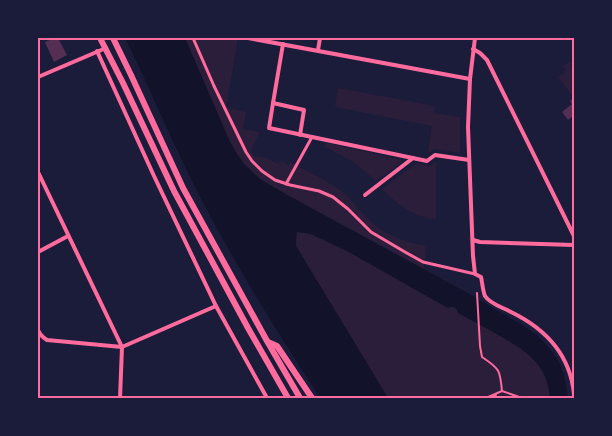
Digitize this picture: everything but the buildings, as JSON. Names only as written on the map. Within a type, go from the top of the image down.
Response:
[{"type":"main road","points":[[100,38],[174,191],[286,397]]},
{"type":"main road","points":[[112,38],[183,188],[300,398]]},
{"type":"main road","points":[[267,341],[277,346],[312,398]]},
{"type":"street","points":[[193,38],[229,119],[254,165],[268,176],[286,184],[319,191],[333,197],[376,236],[423,262],[442,265],[481,277],[485,296],[522,317],[541,330],[553,342],[562,354],[570,373],[574,394]]},
{"type":"street","points":[[248,38],[470,79]]},
{"type":"street","points":[[276,43],[277,38]]},
{"type":"street","points":[[318,50],[320,38]]},
{"type":"street","points":[[475,38],[470,79],[468,127],[475,274]]},
{"type":"street","points":[[283,44],[268,128],[427,161],[435,156],[469,160]]},
{"type":"street","points":[[38,77],[106,48]]},
{"type":"street","points":[[473,49],[487,60],[574,236]]},
{"type":"street","points":[[97,51],[216,306],[267,398]]},
{"type":"street","points":[[273,104],[304,110],[300,135]]},
{"type":"street","points":[[286,184],[312,137]]},
{"type":"street","points":[[365,195],[413,158]]},
{"type":"street","points":[[38,172],[122,348],[120,398]]},
{"type":"street","points":[[38,252],[68,236]]},
{"type":"street","points":[[473,240],[480,242],[574,244]]},
{"type":"street","points":[[38,330],[42,337],[48,340],[122,348],[216,306]]},
{"type":"path","points":[[477,292],[482,357],[501,374],[502,391]]},
{"type":"path","points":[[491,398],[502,391]]},
{"type":"path","points":[[486,398],[502,391],[522,398]]},
{"type":"shaded area","points":[[125,38],[185,38],[230,142],[244,164],[260,179],[289,196],[464,291],[537,335],[554,354],[560,364],[568,398],[550,398],[548,385],[541,370],[533,359],[514,344],[458,313],[454,308],[448,308],[349,252],[311,234],[297,232],[296,246],[388,398],[319,398],[243,275],[201,199]]},
{"type":"shaded area","points":[[185,38],[238,39],[226,107],[246,112],[243,129],[259,132],[251,150],[254,156],[267,158],[278,164],[280,161],[288,165],[291,162],[344,193],[378,228],[409,242],[426,246],[424,269],[289,196],[260,179],[244,164],[230,142]]},
{"type":"shaded area","points":[[570,62],[574,72],[574,98],[558,77],[566,70],[563,66]]},
{"type":"shaded area","points":[[338,88],[435,106],[434,113],[460,117],[460,153],[435,149],[428,153],[432,126],[335,107]]},
{"type":"shaded area","points":[[327,143],[402,160],[401,163],[376,181],[355,163],[324,146]]},
{"type":"shaded area","points":[[436,161],[436,219],[413,213],[400,205],[382,189],[417,163],[431,166]]},
{"type":"shaded area","points":[[297,232],[311,234],[349,252],[448,308],[455,308],[458,313],[514,344],[533,359],[541,370],[547,381],[550,398],[388,398],[296,246]]},
{"type":"pier","points":[[122,38],[124,38],[132,52],[189,177],[222,238],[256,298],[320,398],[316,398],[269,324],[200,201]]}]
